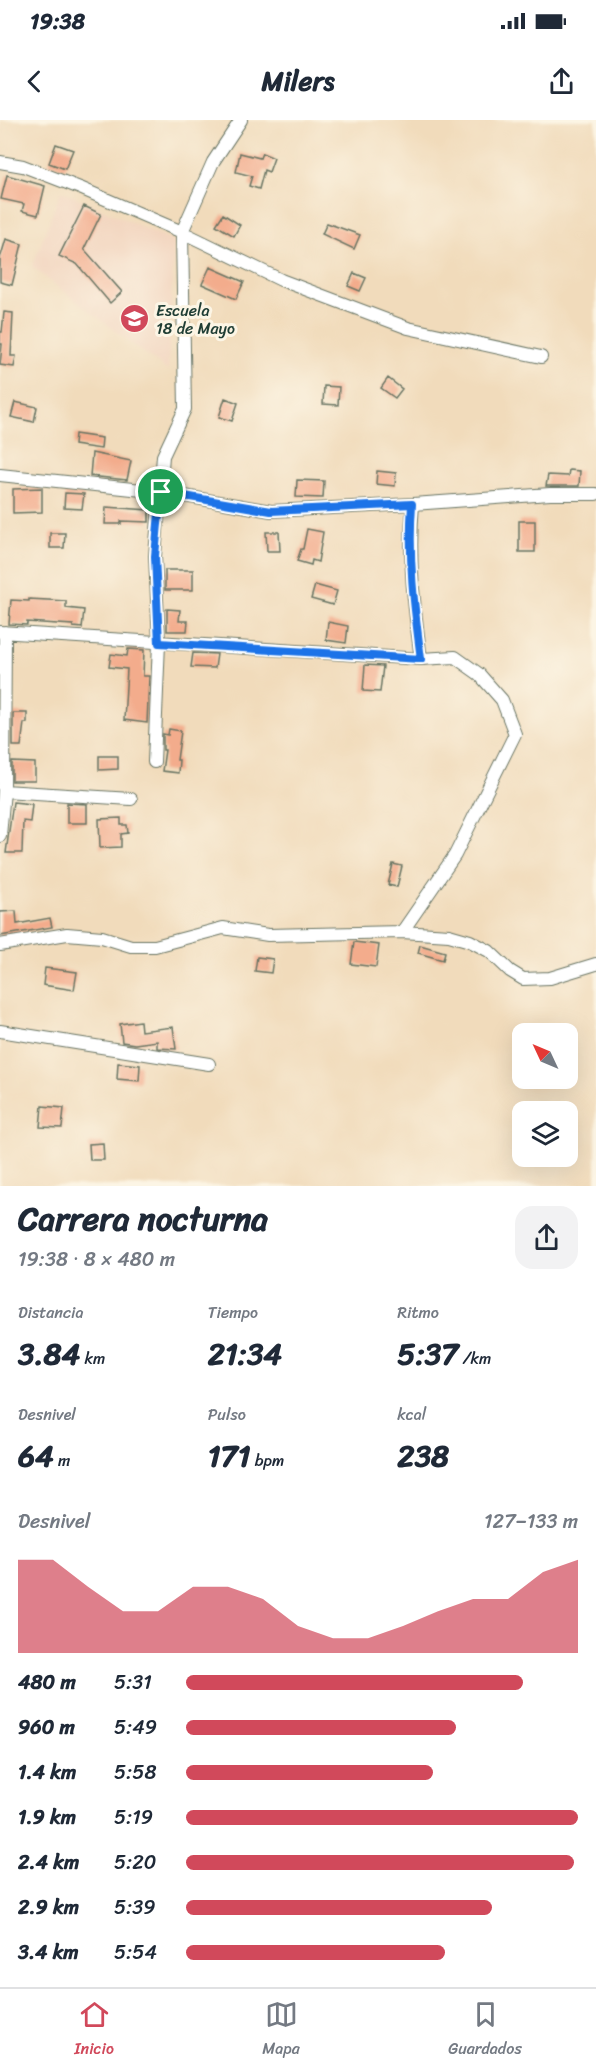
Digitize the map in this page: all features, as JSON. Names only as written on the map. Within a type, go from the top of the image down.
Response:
[{"type":"street","points":[[154,762],[159,643],[155,556],[163,456],[185,409],[182,232],[213,162],[241,120]]},
{"type":"street","points":[[0,162],[23,166],[182,232],[281,280],[408,328],[541,357]]},
{"type":"street","points":[[0,475],[161,492],[271,511],[550,494],[596,494]]},
{"type":"street","points":[[412,504],[409,540],[411,580],[421,659]]},
{"type":"street","points":[[0,836],[4,791],[2,632],[421,659],[455,657],[479,674],[502,700],[515,734],[455,855],[402,932]]},
{"type":"street","points":[[4,791],[131,799]]},
{"type":"street","points":[[0,945],[67,934],[102,937],[131,946],[155,946],[223,928],[268,935],[402,932],[449,935],[470,941],[489,951],[510,971],[523,979],[550,978],[596,964]]},
{"type":"street","points":[[0,1031],[208,1064]]},
{"type":"shaded area","name":"Escuela 18 de Mayo","points":[[61,191],[174,241],[168,371],[32,267]]},
{"type":"building","points":[[56,144],[73,150],[65,169],[49,163]]},
{"type":"building","points":[[240,153],[260,158],[262,153],[274,158],[269,172],[264,170],[259,189],[249,186],[252,176],[236,172]]},
{"type":"building","points":[[7,175],[45,186],[38,215],[22,211],[24,204],[1,199]]},
{"type":"building","points":[[84,206],[101,214],[84,249],[122,292],[110,303],[77,264],[59,256]]},
{"type":"building","points":[[223,214],[240,225],[234,236],[216,225]]},
{"type":"building","points":[[327,223],[360,235],[354,249],[322,234]]},
{"type":"building","points":[[6,239],[22,244],[12,285],[0,282],[0,259]]},
{"type":"building","points":[[210,267],[244,282],[236,299],[202,284]]},
{"type":"building","points":[[354,273],[366,278],[360,291],[348,286]]},
{"type":"building","points":[[4,312],[13,313],[11,356],[16,356],[14,367],[0,365],[2,344],[0,344],[0,332],[2,332]]},
{"type":"building","points":[[388,378],[402,389],[395,398],[381,388]]},
{"type":"building","points":[[324,386],[339,387],[338,405],[323,404]]},
{"type":"building","points":[[225,398],[238,403],[232,421],[219,417]]},
{"type":"building","points":[[15,402],[37,407],[34,422],[11,417]]},
{"type":"building","points":[[75,434],[102,438],[101,449],[74,445]]},
{"type":"building","points":[[92,453],[131,461],[127,480],[90,476]]},
{"type":"building","points":[[569,470],[580,471],[579,486],[546,486],[548,475],[568,476]]},
{"type":"building","points":[[377,471],[396,473],[395,486],[376,484]]},
{"type":"building","points":[[297,480],[324,481],[323,498],[296,497]]},
{"type":"building","points":[[42,488],[42,512],[13,513],[13,489]]},
{"type":"building","points":[[65,493],[84,494],[82,509],[64,508]]},
{"type":"building","points":[[106,507],[149,510],[149,522],[121,521],[121,524],[105,524]]},
{"type":"building","points":[[519,521],[535,521],[535,552],[519,552]]},
{"type":"building","points":[[307,529],[323,532],[318,562],[312,560],[311,565],[297,561],[303,549]]},
{"type":"building","points":[[266,532],[279,532],[280,551],[267,551]]},
{"type":"building","points":[[50,533],[65,533],[64,548],[50,548]]},
{"type":"building","points":[[165,570],[193,570],[193,590],[165,590]]},
{"type":"building","points":[[315,585],[337,591],[333,605],[311,599]]},
{"type":"building","points":[[29,599],[66,601],[66,608],[84,610],[82,628],[73,627],[73,625],[27,622],[27,625],[9,624],[11,600],[29,601]]},
{"type":"building","points":[[167,609],[180,610],[179,621],[188,621],[187,631],[167,631]]},
{"type":"building","points":[[328,622],[348,626],[346,643],[326,640]]},
{"type":"building","points":[[128,649],[144,650],[143,676],[149,676],[147,723],[124,720],[127,669],[109,667],[111,654],[127,656]]},
{"type":"building","points":[[193,653],[217,654],[215,668],[191,667]]},
{"type":"building","points":[[365,665],[383,666],[380,692],[363,691]]},
{"type":"building","points":[[13,713],[27,713],[21,746],[13,746]]},
{"type":"building","points":[[169,729],[181,731],[177,760],[179,760],[178,773],[162,771],[165,750],[163,750],[163,734],[168,735]]},
{"type":"building","points":[[99,756],[118,756],[118,769],[99,770]]},
{"type":"building","points":[[12,762],[35,763],[35,781],[12,781]]},
{"type":"building","points":[[13,802],[32,804],[30,822],[23,821],[22,853],[6,853]]},
{"type":"building","points":[[67,803],[87,804],[87,823],[67,823]]},
{"type":"building","points":[[121,818],[121,825],[127,825],[128,833],[121,834],[121,847],[100,848],[99,819]]},
{"type":"building","points":[[393,864],[402,866],[397,887],[388,885]]},
{"type":"building","points":[[16,911],[17,924],[50,918],[52,927],[0,936],[0,912]]},
{"type":"building","points":[[354,942],[379,945],[376,967],[351,964]]},
{"type":"building","points":[[420,945],[445,952],[443,960],[418,953]]},
{"type":"building","points":[[257,957],[273,959],[271,973],[255,971]]},
{"type":"building","points":[[45,968],[77,972],[74,990],[43,985]]},
{"type":"building","points":[[140,1021],[141,1031],[173,1027],[176,1049],[157,1048],[157,1041],[135,1044],[122,1042],[120,1024]]},
{"type":"building","points":[[118,1063],[140,1065],[139,1081],[117,1079]]},
{"type":"building","points":[[42,1106],[64,1108],[62,1128],[40,1127]]},
{"type":"building","points":[[103,1143],[104,1160],[90,1160],[89,1144]]},
{"type":"place","name":"Escuela 18 de Mayo","points":[[135,319]]},
{"type":"route","points":[[161,492],[271,511],[412,504],[409,540],[411,580],[421,659],[159,643],[155,556],[161,492]]}]
